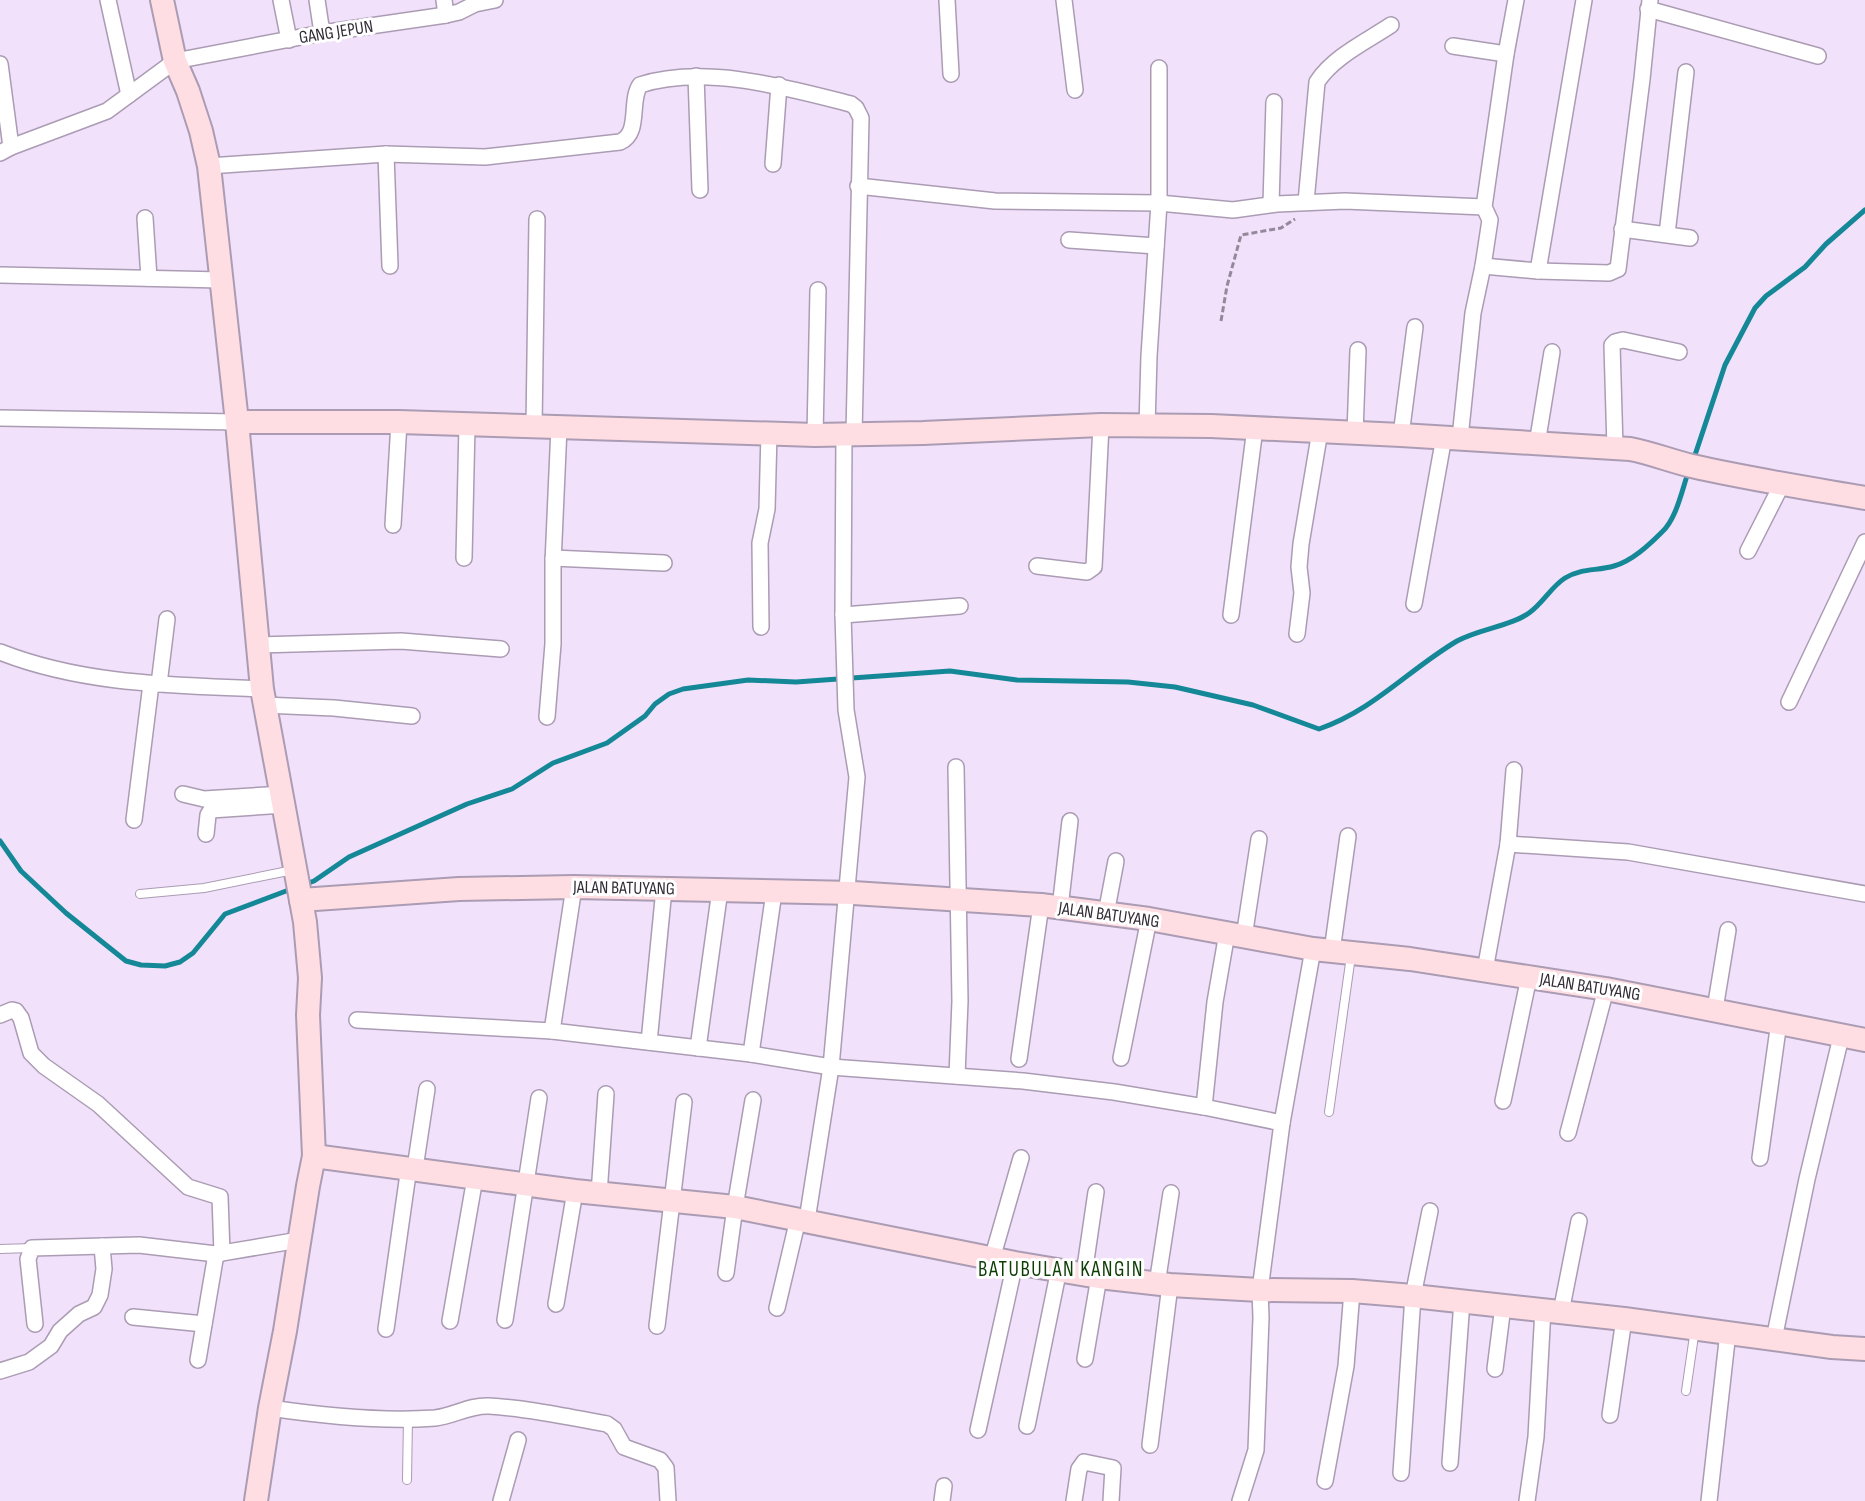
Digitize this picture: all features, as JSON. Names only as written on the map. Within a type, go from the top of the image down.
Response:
[{"type":"street","points":[[108,0],[129,95]]},
{"type":"street","points":[[162,0],[175,61],[201,131],[209,166],[237,422],[263,697],[284,799],[310,978],[308,1015],[314,1156],[256,1501]]},
{"type":"street","points":[[281,0],[289,40]]},
{"type":"street","points":[[317,0],[322,33]]},
{"type":"street","name":"GANG JEPUN","points":[[175,61],[445,8],[459,12],[475,2],[495,0]]},
{"type":"street","points":[[947,0],[951,74]]},
{"type":"street","points":[[1064,0],[1075,90]]},
{"type":"street","points":[[1414,604],[1452,438],[1473,313],[1484,266],[1490,220],[1484,207],[1516,0]]},
{"type":"street","points":[[1538,271],[1584,0]]},
{"type":"street","points":[[1484,266],[1538,271],[1616,272],[1619,266],[1649,4],[1818,56]]},
{"type":"street","points":[[1305,202],[1317,82],[1321,75],[1345,56],[1391,25]]},
{"type":"street","points":[[1453,46],[1506,54]]},
{"type":"street","points":[[0,64],[6,150],[107,111],[175,61]]},
{"type":"street","points":[[1148,426],[1149,356],[1159,202],[1159,68]]},
{"type":"street","points":[[1667,234],[1686,72]]},
{"type":"street","points":[[209,166],[386,154],[485,157],[620,142],[625,140],[630,130],[636,91],[640,85],[696,76],[778,85],[851,104],[861,118],[843,615],[848,728],[856,777],[831,1066],[802,1220],[777,1308]]},
{"type":"street","points":[[696,76],[700,190]]},
{"type":"street","points":[[773,164],[778,85]]},
{"type":"street","points":[[1271,204],[1274,102]]},
{"type":"street","points":[[386,154],[390,266]]},
{"type":"street","points":[[858,186],[995,201],[1159,202],[1233,210],[1271,204],[1345,201],[1484,207]]},
{"type":"street","points":[[145,218],[149,278]]},
{"type":"street","points":[[534,427],[537,219]]},
{"type":"street","points":[[1622,229],[1690,238]]},
{"type":"street","points":[[1069,240],[1156,246]]},
{"type":"street","points":[[1,274],[221,280]]},
{"type":"street","points":[[815,435],[818,290]]},
{"type":"street","points":[[1401,435],[1415,327]]},
{"type":"street","points":[[1615,448],[1612,345],[1623,340],[1679,352]]},
{"type":"street","points":[[1355,433],[1358,350]]},
{"type":"street","points":[[1537,444],[1552,352]]},
{"type":"street","points":[[0,418],[399,422],[815,435],[1101,424],[1255,428],[1615,448],[1657,455],[1689,466],[1865,498]]},
{"type":"street","points":[[393,525],[399,422]]},
{"type":"street","points":[[464,558],[467,424]]},
{"type":"street","points":[[1037,566],[1087,572],[1094,567],[1101,424]]},
{"type":"street","points":[[547,717],[554,644],[553,558],[559,427]]},
{"type":"street","points":[[1231,615],[1255,428]]},
{"type":"street","points":[[1297,634],[1302,593],[1299,567],[1300,544],[1320,431]]},
{"type":"street","points":[[761,627],[760,543],[767,508],[769,433]]},
{"type":"street","points":[[1748,551],[1782,484]]},
{"type":"street","points":[[1789,702],[1865,542]]},
{"type":"street","points":[[553,558],[664,562]]},
{"type":"street","points":[[843,615],[960,606]]},
{"type":"street","points":[[134,820],[167,619]]},
{"type":"street","points":[[258,645],[401,641],[501,649]]},
{"type":"street","points":[[0,652],[26,663],[74,675],[412,716]]},
{"type":"street","points":[[956,766],[960,900],[957,1076]]},
{"type":"street","points":[[1485,970],[1508,844],[1514,770]]},
{"type":"street","points":[[183,794],[204,799],[284,799]]},
{"type":"street","points":[[206,834],[208,815],[211,810],[284,799]]},
{"type":"street","points":[[1019,1059],[1070,821]]},
{"type":"street","points":[[1240,1501],[1256,1450],[1260,1290],[1282,1123],[1332,951],[1348,836]]},
{"type":"street","points":[[1204,1107],[1215,1002],[1236,935],[1259,839]]},
{"type":"street","points":[[1508,844],[1628,852],[1865,894]]},
{"type":"street","points":[[1106,914],[1116,861]]},
{"type":"street","points":[[552,1031],[574,887]]},
{"type":"street","name":"JALAN BATUYANG","points":[[299,891],[344,897],[459,889],[574,887],[720,890],[846,893],[1050,907],[1149,919],[1332,951],[1410,959],[1606,988],[1865,1040]]},
{"type":"street","points":[[649,1042],[664,889]]},
{"type":"street","points":[[698,1048],[720,890]]},
{"type":"street","points":[[751,1054],[774,892]]},
{"type":"street","points":[[1121,1058],[1149,919]]},
{"type":"street","points":[[1715,1009],[1728,930]]},
{"type":"street","points":[[1503,1101],[1529,977]]},
{"type":"street","points":[[1568,1133],[1606,988]]},
{"type":"street","points":[[0,1015],[12,1010],[19,1014],[31,1053],[44,1066],[98,1104],[188,1187],[220,1197],[219,1254],[198,1360]]},
{"type":"street","points":[[357,1020],[552,1031],[751,1054],[831,1066],[1023,1081],[1114,1092],[1282,1123]]},
{"type":"street","points":[[1760,1158],[1779,1022]]},
{"type":"street","points":[[1774,1339],[1841,1036]]},
{"type":"street","points":[[386,1329],[427,1089]]},
{"type":"street","points":[[599,1194],[606,1094]]},
{"type":"street","points":[[504,1320],[539,1098]]},
{"type":"street","points":[[726,1273],[753,1100]]},
{"type":"street","points":[[657,1326],[684,1102]]},
{"type":"street","points":[[314,1156],[599,1194],[735,1208],[992,1259],[1091,1276],[1164,1284],[1260,1290],[1352,1291],[1413,1296],[1624,1319],[1832,1347],[1865,1349]]},
{"type":"street","points":[[992,1259],[1021,1158]]},
{"type":"street","points":[[450,1321],[476,1178]]},
{"type":"street","points":[[556,1304],[575,1191]]},
{"type":"street","points":[[1085,1359],[1096,1192]]},
{"type":"street","points":[[1150,1445],[1171,1193]]},
{"type":"street","points":[[1401,1473],[1413,1296],[1430,1211]]},
{"type":"street","points":[[1527,1501],[1552,1311],[1579,1221]]},
{"type":"street","points":[[35,1324],[28,1259],[32,1248],[138,1245],[219,1254],[299,1240]]},
{"type":"street","points":[[0,1371],[29,1362],[51,1346],[60,1331],[79,1314],[94,1307],[100,1295],[104,1269],[102,1246]]},
{"type":"street","points":[[978,1430],[1015,1263]]},
{"type":"street","points":[[1027,1426],[1059,1269]]},
{"type":"street","points":[[1325,1480],[1346,1366],[1352,1291]]},
{"type":"street","points":[[1450,1463],[1462,1301]]},
{"type":"street","points":[[1495,1369],[1503,1306]]},
{"type":"street","points":[[133,1317],[204,1324]]},
{"type":"street","points":[[1610,1415],[1624,1319]]},
{"type":"street","points":[[1709,1501],[1728,1332]]},
{"type":"street","points":[[270,1408],[336,1417],[437,1418],[476,1406],[488,1406],[541,1412],[607,1424],[614,1429],[624,1447],[660,1460],[664,1464],[668,1501]]},
{"type":"street","points":[[501,1501],[518,1440]]},
{"type":"street","points":[[1074,1501],[1079,1469],[1084,1462],[1113,1468],[1111,1501]]},
{"type":"lane","points":[[140,894],[204,888],[299,891]]},
{"type":"lane","points":[[1329,1112],[1332,951]]},
{"type":"lane","points":[[0,1249],[32,1248]]},
{"type":"lane","points":[[1686,1391],[1695,1328]]},
{"type":"lane","points":[[407,1479],[408,1418]]},
{"type":"path","points":[[1221,321],[1227,286],[1241,235],[1281,228],[1297,218]]},
{"type":"waterway","points":[[1693,461],[1725,365],[1755,308],[1766,296],[1805,267],[1826,244],[1865,210]]},
{"type":"waterway","points":[[303,885],[314,881],[349,857],[467,804],[512,789],[553,763],[607,743],[645,716],[655,704],[669,694],[683,689],[748,680],[796,682],[950,671],[1017,680],[1128,682],[1175,687],[1253,705],[1319,729],[1357,711],[1457,641],[1529,613],[1565,578],[1583,571],[1621,564],[1634,556],[1652,542],[1672,519],[1689,470]]},
{"type":"waterway","points":[[0,841],[21,871],[66,913],[126,961],[141,965],[165,966],[180,962],[193,953],[225,914],[294,888]]},
{"type":"district","name":"BATUBULAN KANGIN","points":[[1061,1269]]}]
